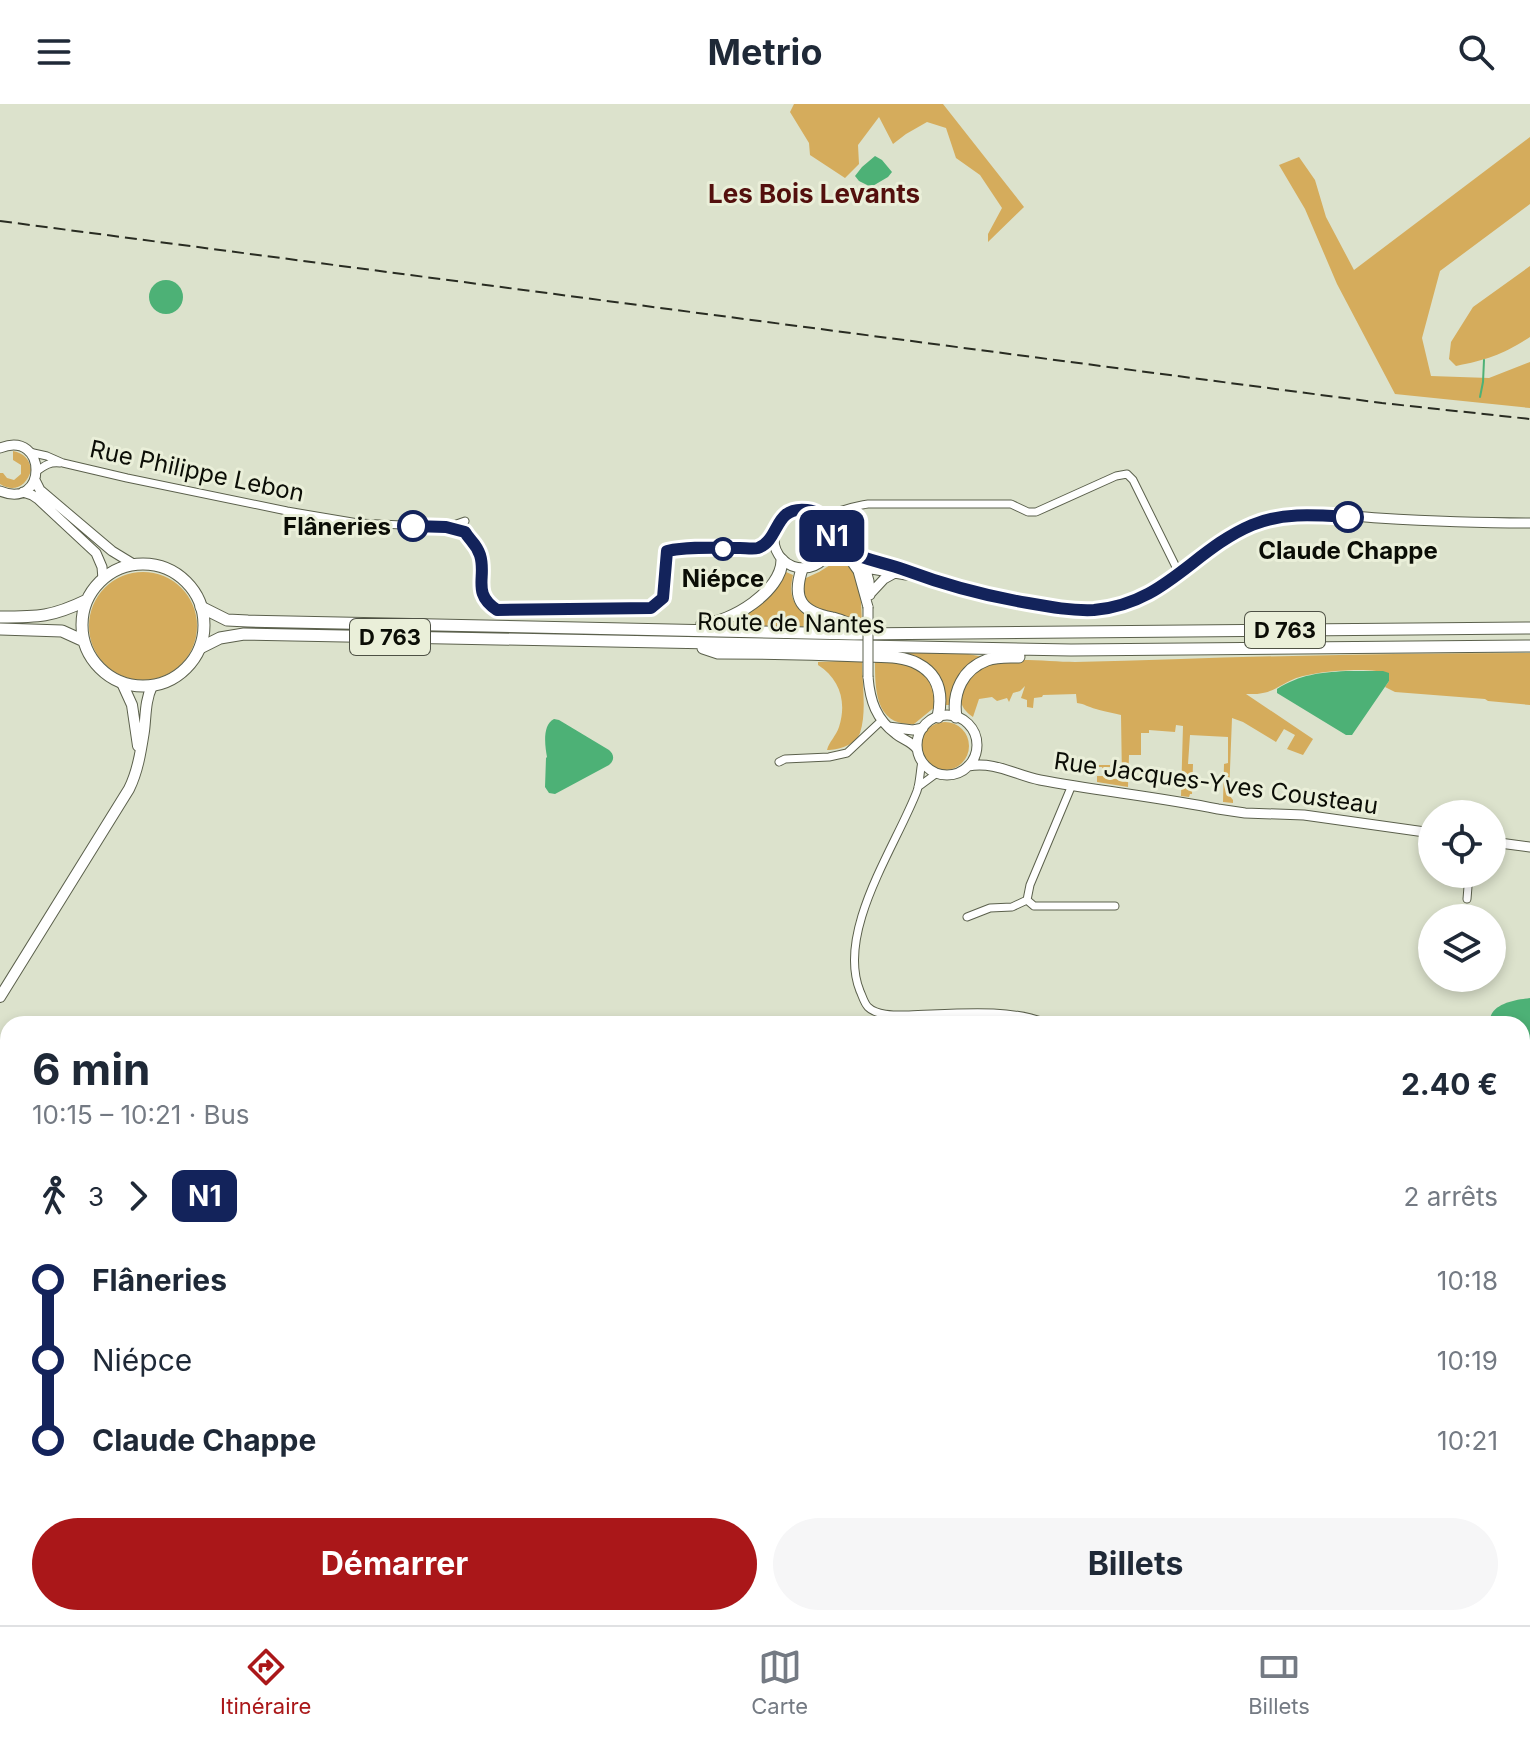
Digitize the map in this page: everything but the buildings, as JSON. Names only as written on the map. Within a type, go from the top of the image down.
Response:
[{"type":"main road","points":[[648,630],[670,624],[713,624],[731,617],[772,586],[779,576],[782,560]]},
{"type":"main road","points":[[135,565],[152,565],[183,579],[201,607],[204,628],[200,648],[192,662],[167,682],[152,686],[122,683],[105,673],[92,659],[84,641],[82,620],[87,600],[94,589],[118,570],[135,565]]},
{"type":"main road","points":[[802,569],[798,596],[809,611],[853,625],[880,627],[891,634]]},
{"type":"main road","points":[[0,617],[52,615],[87,600]]},
{"type":"main road","name":"Route de Nantes","points":[[201,607],[219,617],[236,621],[891,634],[1530,628]]},
{"type":"main road","points":[[0,629],[62,631],[84,641]]},
{"type":"main road","name":"Route de Nantes","points":[[200,648],[220,638],[244,634],[1058,650],[1530,646]]},
{"type":"main road","points":[[690,644],[718,653],[904,659],[917,663],[937,681],[941,700],[938,717]]},
{"type":"main road","points":[[956,717],[955,694],[972,668],[990,659],[1043,657],[1058,650]]},
{"type":"main road","points":[[122,683],[132,705],[139,753]]},
{"type":"main road","points":[[0,997],[129,789],[137,769],[147,697],[152,686]]},
{"type":"street","points":[[0,448],[15,445],[29,452],[34,457],[40,490],[112,551],[135,565]]},
{"type":"street","name":"Rue Philippe Lebon","points":[[29,452],[63,463]]},
{"type":"street","name":"Rue Philippe Lebon","points":[[36,476],[44,465],[63,463],[287,511],[385,526],[446,527],[465,532]]},
{"type":"street","points":[[845,511],[831,534],[831,548],[826,557],[813,567],[802,569],[790,566],[776,553],[774,534],[777,525],[791,511],[805,509],[820,515],[868,504],[1011,504],[1028,512],[1036,512],[1127,474],[1133,480],[1179,573]]},
{"type":"street","points":[[23,492],[36,476]]},
{"type":"street","points":[[0,491],[8,494],[23,492],[38,499],[96,553],[103,579]]},
{"type":"street","points":[[820,515],[844,550],[859,556],[990,597],[1068,610],[1114,607],[1151,594],[1228,537],[1276,517],[1318,515],[1530,523]]},
{"type":"street","points":[[446,527],[465,521]]},
{"type":"street","points":[[826,557],[845,556],[866,568],[919,576]]},
{"type":"street","points":[[845,556],[858,571],[868,607]]},
{"type":"street","points":[[859,556],[866,568],[870,594],[869,693],[874,708],[885,724],[918,749]]},
{"type":"street","points":[[870,594],[893,574]]},
{"type":"street","points":[[938,717],[956,717],[972,728],[977,748],[974,758],[968,766],[954,774],[937,773],[922,761],[918,749],[919,734],[938,717]]},
{"type":"street","points":[[779,762],[847,753],[885,724],[913,730],[923,728]]},
{"type":"street","name":"Rue Jacques-Yves Cousteau","points":[[977,748],[996,765]]},
{"type":"street","points":[[922,761],[918,787],[859,924],[854,961],[861,994],[868,1007],[897,1015],[1005,1013],[1027,1016]]},
{"type":"street","name":"Rue Jacques-Yves Cousteau","points":[[968,766],[996,765],[1038,779],[1245,813],[1304,815],[1418,831]]},
{"type":"street","points":[[918,787],[937,773]]},
{"type":"street","points":[[1027,900],[1030,885],[1072,785]]},
{"type":"street","points":[[1506,844],[1530,847]]},
{"type":"street","points":[[1467,899],[1468,888]]},
{"type":"street","points":[[1027,900],[1034,906],[1115,906]]},
{"type":"street","points":[[967,917],[990,908],[1012,907],[1027,900]]},
{"type":"shaded area","points":[[794,104],[943,104],[1024,207],[988,242],[988,234],[1002,208],[980,175],[956,158],[946,128],[927,122],[893,144],[879,117],[858,145],[859,164],[845,178],[810,155],[809,143],[790,112]]},
{"type":"shaded area","points":[[1530,137],[1530,204],[1440,271],[1422,338],[1431,376],[1489,378],[1530,362],[1530,408],[1395,394],[1337,284],[1305,209],[1279,165],[1299,157],[1315,180],[1326,217],[1354,270]]},
{"type":"shaded area","points":[[875,156],[892,172],[871,187],[855,176]]},
{"type":"shaded area","points":[[1530,266],[1530,337],[1495,356],[1456,366],[1449,359],[1451,342],[1473,307]]},
{"type":"shaded area","points":[[166,280],[178,285],[183,297],[178,309],[166,314],[154,309],[149,297],[154,285]]},
{"type":"shaded area","points":[[13,451],[26,458],[31,470],[23,484],[10,488],[0,484],[0,473],[14,480],[21,474],[21,465],[13,460]]},
{"type":"shaded area","points":[[841,561],[857,580],[862,622],[814,611],[802,597],[806,578]]},
{"type":"shaded area","points":[[143,572],[173,581],[181,588],[188,596],[197,626],[188,656],[181,664],[173,671],[143,680],[113,671],[105,664],[98,656],[89,626],[98,596],[105,588],[113,581]]},
{"type":"shaded area","points":[[786,572],[793,575],[791,592],[796,604],[806,614],[821,621],[821,627],[732,625],[736,618],[779,583]]},
{"type":"shaded area","points":[[887,652],[984,657],[951,705],[945,705],[939,680]]},
{"type":"shaded area","points":[[1530,653],[1530,705],[1395,692],[1385,687],[1389,674],[1370,670],[1314,674],[1294,679],[1267,692],[1246,694],[1313,739],[1303,755],[1287,749],[1295,735],[1284,729],[1276,742],[1232,718],[1229,795],[1233,803],[1223,802],[1228,737],[1190,735],[1188,764],[1193,764],[1192,794],[1189,797],[1181,796],[1183,726],[1176,725],[1175,732],[1149,730],[1149,733],[1141,733],[1141,755],[1129,755],[1128,787],[1097,782],[1097,776],[1103,776],[1102,767],[1097,765],[1110,765],[1104,767],[1104,777],[1122,780],[1121,715],[1077,703],[1076,694],[1043,695],[1034,698],[1033,708],[1027,707],[1027,700],[1021,698],[1025,686],[1013,693],[1009,702],[1007,698],[997,701],[992,697],[979,699],[973,717],[964,709],[961,700],[966,682],[977,670],[991,663],[1010,660],[1075,662]]},
{"type":"shaded area","points":[[862,660],[864,707],[860,733],[846,746],[827,750],[839,727],[842,700],[832,677],[818,662]]},
{"type":"shaded area","points":[[875,660],[909,665],[925,672],[934,686],[936,706],[914,724],[891,719],[877,694]]},
{"type":"shaded area","points":[[1346,671],[1389,673],[1389,681],[1352,735],[1346,735],[1277,693],[1277,689],[1302,677]]},
{"type":"shaded area","points":[[554,719],[609,750],[613,757],[609,765],[555,794],[549,793],[545,787],[545,736]]},
{"type":"shaded area","points":[[945,722],[962,729],[969,746],[962,763],[945,770],[928,763],[921,746],[928,729]]},
{"type":"shaded area","points":[[1530,998],[1530,1016],[1491,1016],[1503,1004]]},
{"type":"waterway","points":[[1480,397],[1484,360]]},
{"type":"railway","points":[[0,221],[1382,403],[1530,419]]},
{"type":"bus line","name":"N1","points":[[413,526],[446,527],[465,532],[475,542],[481,558],[481,591],[486,601],[497,610],[651,608],[663,598],[667,551],[758,548],[774,534],[782,517],[791,511],[805,509],[820,515],[831,529],[832,538],[844,550],[859,556],[990,597],[1068,610],[1092,610],[1114,607],[1151,594],[1228,537],[1251,525],[1276,517],[1297,515],[1348,517]]},
{"type":"place","name":"Claude Chappe","points":[[1348,517]]},
{"type":"place","name":"Flâneries","points":[[413,526]]},
{"type":"place","name":"Niépce","points":[[723,549]]},
{"type":"district","name":"Les Bois Levants","points":[[814,193]]}]
